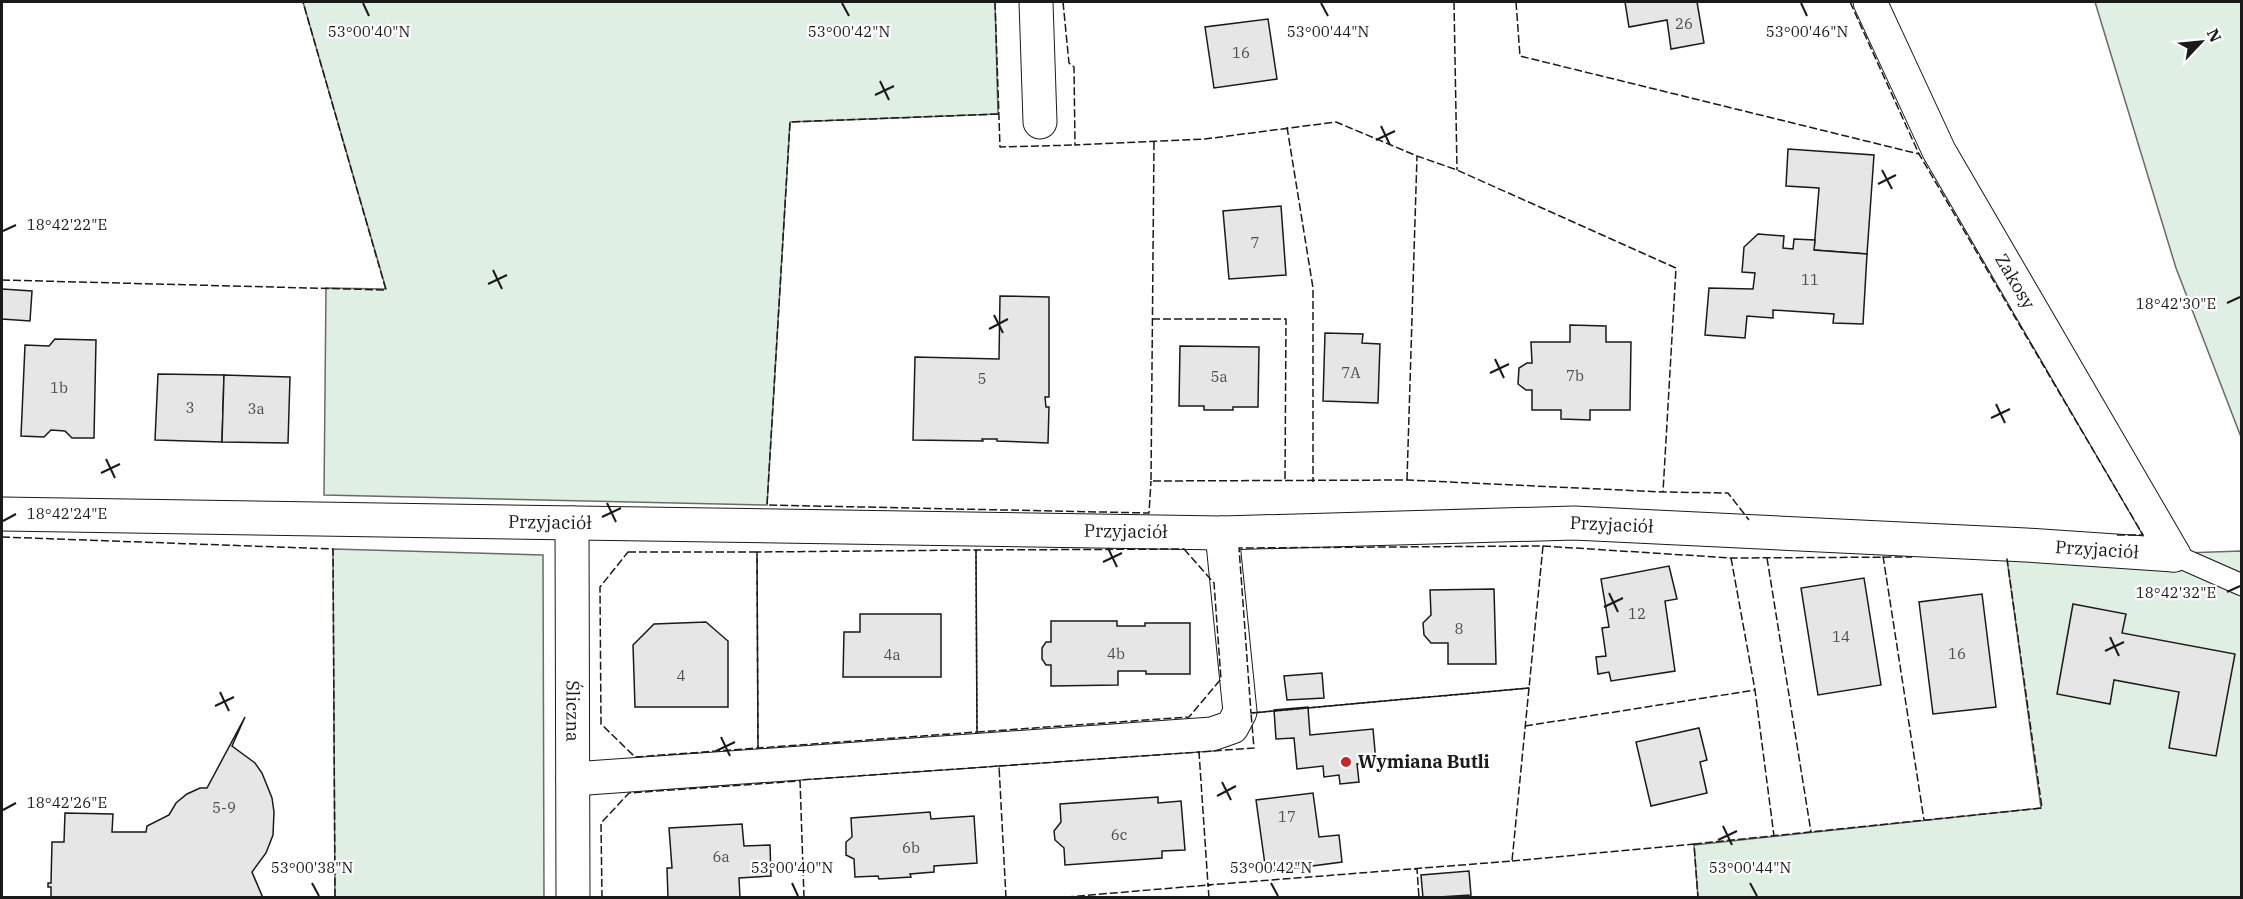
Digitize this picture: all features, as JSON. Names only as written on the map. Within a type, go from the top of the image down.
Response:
[{"type":"street","points":[[1036,2],[1040,122]]},
{"type":"street","name":"Zakosy","points":[[1870,2],[1939,152],[2174,555]]},
{"type":"street","name":"Przyjaciół","points":[[2,514],[1222,533],[1574,524],[2026,545],[2174,555]]},
{"type":"street","name":"Śliczna","points":[[572,523],[573,897]]},
{"type":"street","points":[[573,779],[1212,734],[1232,727],[1240,712],[1222,533]]},
{"type":"lane","name":"Przyjaciół","points":[[2174,555],[2241,585]]},
{"type":"green space","points":[[303,2],[995,2],[998,114],[790,122],[767,505],[324,495],[326,288],[386,289]]},
{"type":"green space","points":[[2095,2],[2241,2],[2241,437],[2176,268]]},
{"type":"green space","points":[[333,549],[543,555],[544,897],[335,897]]},
{"type":"green space","points":[[2241,551],[2241,897],[1698,897],[1694,845],[2041,808],[2007,559]]},
{"type":"building","points":[[1625,2],[1697,2],[1704,43],[1671,49],[1667,20],[1629,27]]},
{"type":"building","points":[[1268,19],[1277,79],[1214,88],[1205,27]]},
{"type":"building","points":[[1788,149],[1874,155],[1867,254],[1814,250],[1819,188],[1786,186]]},
{"type":"building","points":[[1281,206],[1286,275],[1229,279],[1223,211]]},
{"type":"building","points":[[1758,234],[1784,236],[1783,248],[1793,249],[1794,239],[1815,240],[1814,250],[1867,254],[1863,324],[1833,323],[1834,314],[1773,310],[1773,318],[1747,316],[1745,338],[1705,335],[1709,288],[1753,289],[1755,273],[1742,272],[1744,247]]},
{"type":"building","points":[[2,289],[32,291],[30,321],[2,319]]},
{"type":"building","points":[[1000,296],[1049,297],[1049,397],[1045,397],[1046,407],[1049,407],[1048,443],[997,441],[997,439],[982,439],[983,441],[913,440],[915,357],[999,359]]},
{"type":"building","points":[[1570,325],[1606,326],[1606,342],[1631,342],[1630,410],[1590,410],[1590,420],[1561,419],[1561,410],[1532,410],[1532,390],[1526,390],[1518,384],[1519,368],[1532,363],[1531,342],[1570,342]]},
{"type":"building","points":[[1325,333],[1363,334],[1362,343],[1380,344],[1378,403],[1323,401]]},
{"type":"building","points":[[55,339],[96,340],[94,438],[72,438],[65,431],[51,430],[44,437],[21,436],[25,345],[49,346]]},
{"type":"building","points":[[1180,346],[1259,347],[1258,407],[1204,410],[1204,406],[1179,406]]},
{"type":"building","points":[[158,374],[224,375],[222,442],[155,440]]},
{"type":"building","points":[[224,375],[290,377],[288,443],[222,442]]},
{"type":"building","points":[[1669,566],[1677,599],[1665,601],[1675,671],[1611,681],[1609,672],[1598,674],[1596,657],[1606,656],[1602,628],[1609,627],[1601,579]]},
{"type":"building","points":[[1864,578],[1881,685],[1818,695],[1801,588]]},
{"type":"building","points":[[1494,589],[1496,664],[1448,664],[1448,643],[1431,643],[1424,635],[1423,623],[1431,615],[1430,590]]},
{"type":"building","points":[[1982,594],[1996,707],[1933,714],[1919,602]]},
{"type":"building","points":[[2073,604],[2126,614],[2122,633],[2235,654],[2216,756],[2169,748],[2179,692],[2114,680],[2110,704],[2057,694]]},
{"type":"building","points":[[860,614],[941,614],[941,677],[843,677],[844,632],[860,632]]},
{"type":"building","points":[[1051,621],[1117,621],[1117,626],[1145,626],[1145,623],[1190,623],[1190,674],[1146,674],[1146,671],[1118,671],[1118,685],[1051,686],[1051,665],[1046,665],[1042,659],[1042,648],[1046,642],[1051,642]]},
{"type":"building","points":[[706,622],[728,641],[728,707],[635,707],[633,645],[654,624]]},
{"type":"building","points":[[1322,673],[1324,698],[1287,700],[1284,676]]},
{"type":"building","points":[[1308,707],[1310,735],[1373,729],[1376,762],[1357,764],[1359,782],[1340,784],[1339,775],[1324,777],[1323,766],[1297,769],[1294,738],[1276,739],[1274,710]]},
{"type":"building","points":[[245,717],[232,746],[255,763],[262,773],[272,798],[274,812],[273,835],[266,853],[252,872],[263,898],[51,898],[51,887],[48,887],[48,883],[51,883],[52,842],[64,842],[65,813],[113,814],[112,832],[146,832],[147,826],[169,815],[176,803],[187,794],[200,788],[207,788]]},
{"type":"building","points":[[1699,728],[1707,760],[1700,762],[1707,793],[1651,806],[1636,742]]},
{"type":"building","points":[[1313,793],[1319,837],[1339,835],[1342,862],[1266,872],[1256,800]]},
{"type":"building","points":[[1158,797],[1158,803],[1181,801],[1185,850],[1162,851],[1162,858],[1065,865],[1064,848],[1055,840],[1054,831],[1061,822],[1060,804]]},
{"type":"building","points":[[930,812],[931,819],[974,816],[977,863],[934,866],[934,872],[910,874],[911,877],[879,879],[878,876],[855,877],[854,859],[846,855],[846,842],[852,837],[851,818]]},
{"type":"building","points":[[742,824],[744,846],[770,845],[771,876],[739,878],[740,898],[668,898],[667,868],[672,868],[669,828]]},
{"type":"building","points":[[1469,871],[1471,895],[1423,898],[1421,875]]},
{"type":"fence","points":[[2,280],[386,290],[303,2]]},
{"type":"fence","points":[[995,2],[1000,147],[1075,145]]},
{"type":"fence","points":[[1063,2],[1069,63],[1074,67],[1075,145],[1205,139],[1336,122],[1457,170],[1676,268],[1663,492]]},
{"type":"fence","points":[[1454,2],[1457,170]]},
{"type":"fence","points":[[1516,2],[1520,56],[1919,154]]},
{"type":"fence","points":[[1850,2],[1919,154],[2143,535],[2114,535]]},
{"type":"fence","points":[[998,114],[790,122],[767,505],[1149,513],[1151,481]]},
{"type":"fence","points":[[1287,127],[1313,288],[1313,482]]},
{"type":"fence","points":[[1154,142],[1151,481],[1407,480],[1728,493],[1749,520]]},
{"type":"fence","points":[[1407,480],[1417,156]]},
{"type":"fence","points":[[2,177],[2,185]]},
{"type":"fence","points":[[1152,319],[1286,319],[1285,482]]},
{"type":"fence","points":[[2,537],[333,549],[335,898]]},
{"type":"fence","points":[[1543,546],[1731,558],[1912,557]]},
{"type":"fence","points":[[1543,546],[1529,688],[1251,713],[1239,548],[1543,546]]},
{"type":"fence","points":[[1184,549],[1214,583],[1221,679],[1189,717],[977,732],[976,550],[1184,549]]},
{"type":"fence","points":[[976,550],[977,732],[758,748],[757,552],[976,550]]},
{"type":"fence","points":[[628,552],[757,552],[758,748],[635,757],[601,724],[600,587],[628,552]]},
{"type":"fence","points":[[1883,556],[1924,820]]},
{"type":"fence","points":[[1731,558],[1755,690]]},
{"type":"fence","points":[[1767,558],[1811,832]]},
{"type":"fence","points":[[1694,844],[2042,808],[2007,559],[2005,559]]},
{"type":"fence","points":[[1529,688],[1512,861],[1208,885],[1199,752],[1254,748],[1251,713],[1529,688]]},
{"type":"fence","points":[[1525,726],[1755,690],[1774,836]]},
{"type":"fence","points":[[1006,898],[999,766],[1199,752],[1199,754]]},
{"type":"fence","points":[[804,898],[800,780],[999,766],[999,769]]},
{"type":"fence","points":[[602,898],[601,823],[629,793],[800,781]]},
{"type":"fence","points":[[1512,861],[1694,844],[1698,898]]},
{"type":"fence","points":[[1414,869],[1417,869],[1419,898]]},
{"type":"fence","points":[[1055,898],[1208,885],[1208,883]]},
{"type":"fence","points":[[1209,898],[1208,885],[1211,885]]},
{"type":"place","name":"Wymiana Butli","points":[[1346,762]]}]
